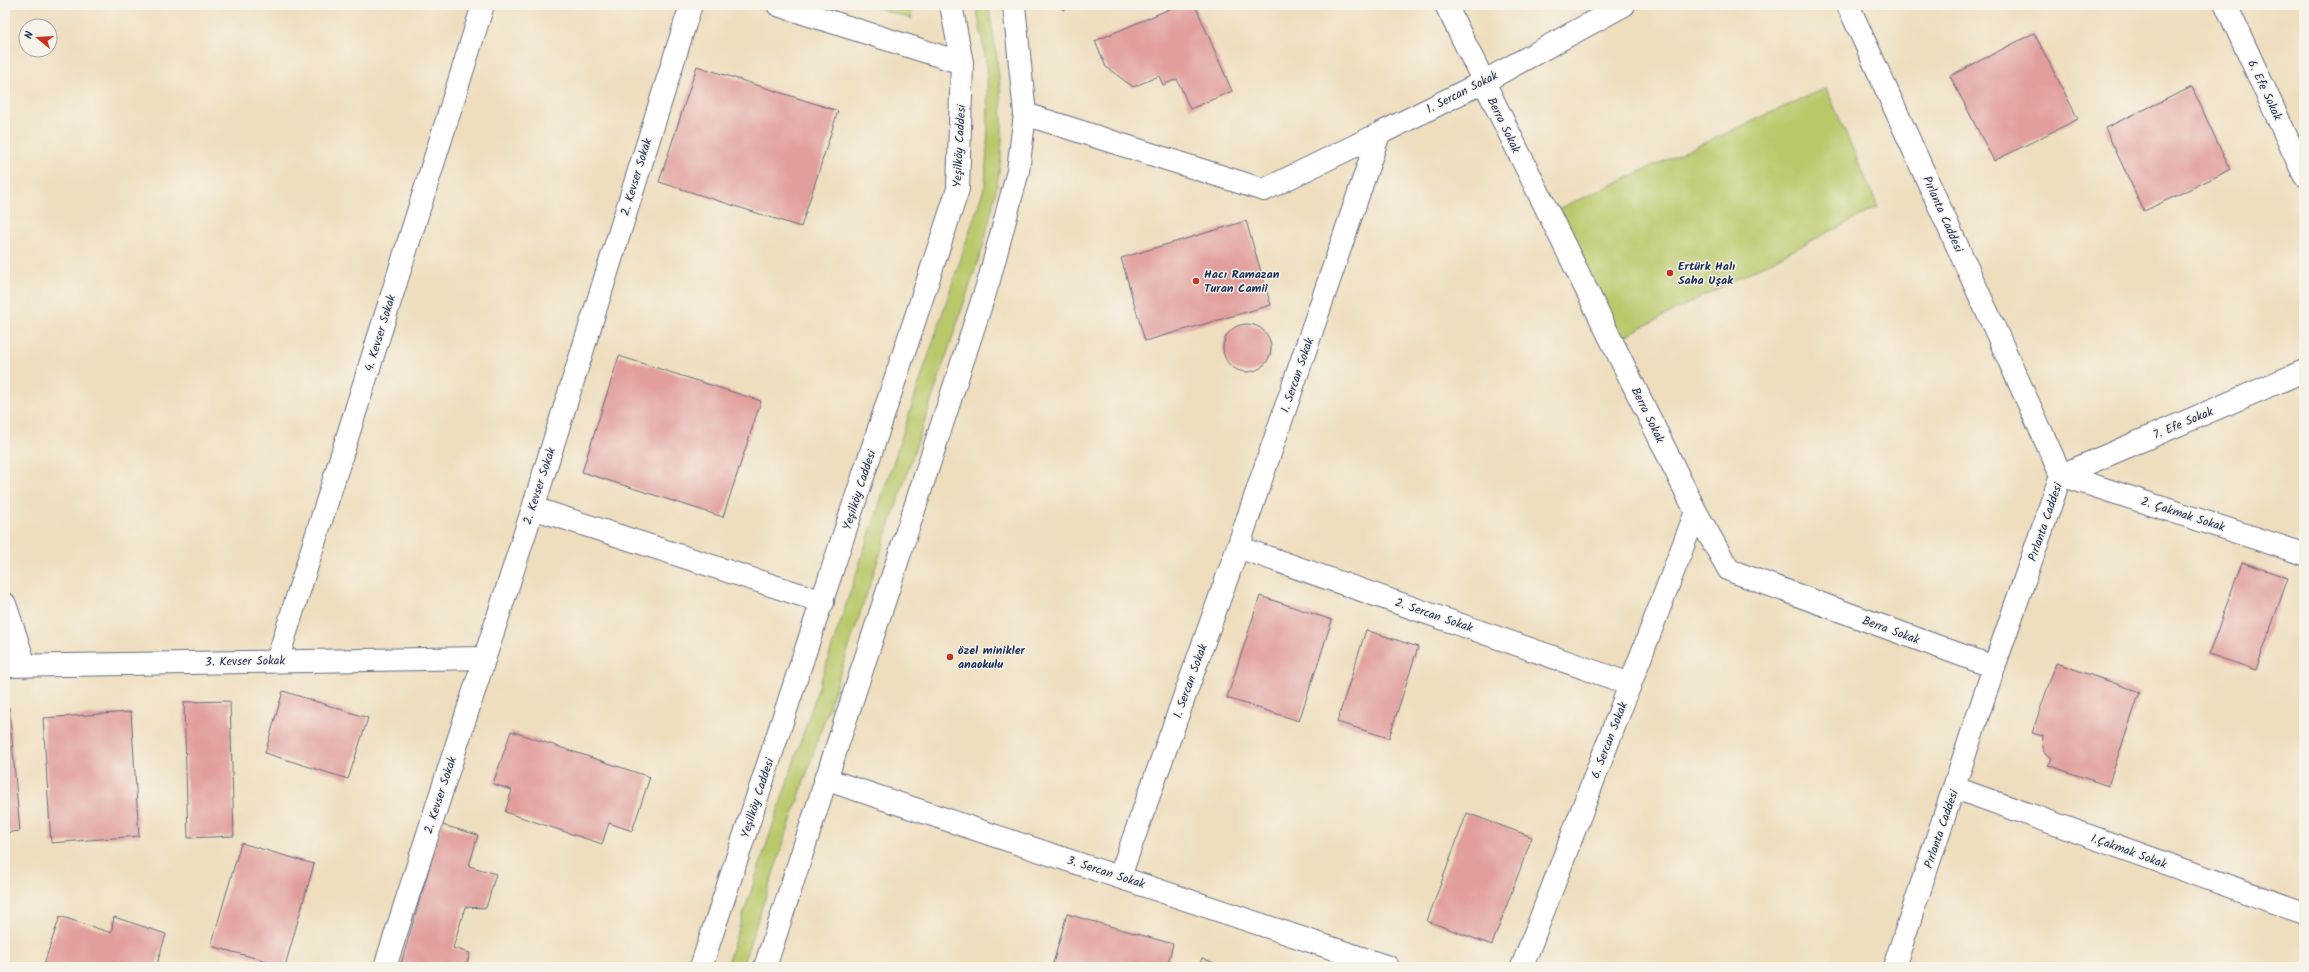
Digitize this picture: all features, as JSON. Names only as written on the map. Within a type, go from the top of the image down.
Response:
[{"type":"street","name":"4. Kevser Sokak","points":[[277,661],[483,5]]},
{"type":"street","name":"2. Kevser Sokak","points":[[385,967],[533,508],[690,8],[688,5]]},
{"type":"street","points":[[778,5],[962,63]]},
{"type":"street","name":"Yeşilköy Caddesi","points":[[701,967],[823,602],[958,190],[962,63],[951,5]]},
{"type":"street","points":[[765,967],[825,779],[989,280],[1018,171],[1025,114],[1014,5]]},
{"type":"street","name":"Berra Sokak","points":[[1446,5],[1696,512],[1729,570],[1994,667]]},
{"type":"street","name":"1. Sercan Sokak","points":[[1120,876],[1238,547],[1379,134],[1483,82],[1624,5]]},
{"type":"street","name":"Pırlanta Caddesi","points":[[1848,5],[2062,475],[1994,667],[1955,788],[1894,967]]},
{"type":"street","name":"6. Efe Sokak","points":[[2226,5],[2304,175]]},
{"type":"street","points":[[1025,114],[1264,190],[1379,134]]},
{"type":"street","name":"7. Efe Sokak","points":[[2062,475],[2304,371]]},
{"type":"street","name":"2. Çakmak Sokak","points":[[2062,475],[2304,554]]},
{"type":"street","points":[[533,508],[823,602]]},
{"type":"street","name":"6. Sercan Sokak","points":[[1522,967],[1696,512]]},
{"type":"street","name":"2. Sercan Sokak","points":[[1238,547],[1630,684]]},
{"type":"street","points":[[5,604],[15,666]]},
{"type":"street","name":"3. Kevser Sokak","points":[[15,666],[484,658]]},
{"type":"street","name":"3. Sercan Sokak","points":[[825,779],[1120,876],[1388,967]]},
{"type":"street","name":"1.Çakmak Sokak","points":[[1955,788],[2304,913]]},
{"type":"green space","points":[[868,5],[910,5],[912,19]]},
{"type":"green space","points":[[976,5],[988,5],[997,61],[1002,120],[1000,167],[984,243],[742,967],[726,967],[985,185],[988,128],[987,67]]},
{"type":"green space","name":"Ertürk Halı Saha Uşak","points":[[1826,88],[1878,207],[1621,338],[1560,208]]},
{"type":"building","points":[[1061,5],[1075,5],[1063,10]]},
{"type":"building","points":[[1179,5],[1195,5],[1232,91],[1190,109],[1177,79],[1163,85],[1159,76],[1133,87],[1106,67],[1095,41]]},
{"type":"building","points":[[2034,33],[2078,119],[1994,161],[1950,76]]},
{"type":"building","points":[[697,66],[838,111],[801,227],[659,182]]},
{"type":"building","points":[[2192,87],[2230,170],[2144,211],[2105,128]]},
{"type":"building","name":"Hacı Ramazan Turan Camii","points":[[1246,221],[1271,305],[1145,341],[1121,258]]},
{"type":"building","points":[[1247,324],[1256,326],[1264,331],[1269,339],[1271,348],[1269,357],[1264,365],[1256,370],[1247,372],[1238,370],[1230,365],[1225,357],[1223,348],[1225,339],[1230,331],[1238,326]]},
{"type":"building","points":[[619,356],[761,401],[723,517],[582,472]]},
{"type":"building","points":[[2242,562],[2288,578],[2256,670],[2209,654]]},
{"type":"building","points":[[1260,596],[1332,620],[1299,721],[1227,698]]},
{"type":"building","points":[[1366,630],[1418,647],[1389,738],[1337,722]]},
{"type":"building","points":[[2056,663],[2140,692],[2108,786],[2048,765],[2051,758],[2044,752],[2042,747],[2043,736],[2032,733]]},
{"type":"building","points":[[283,691],[368,718],[348,779],[265,753]]},
{"type":"building","points":[[230,701],[234,836],[188,838],[184,702]]},
{"type":"building","points":[[9,707],[20,831],[5,833],[5,708]]},
{"type":"building","points":[[131,712],[139,836],[51,843],[43,718]]},
{"type":"building","points":[[511,731],[650,777],[632,831],[609,823],[602,844],[505,812],[512,790],[493,784]]},
{"type":"building","points":[[1467,813],[1532,837],[1492,945],[1427,921]]},
{"type":"building","points":[[442,825],[478,835],[469,866],[496,874],[486,908],[465,907],[453,948],[470,953],[466,967],[400,967]]},
{"type":"building","points":[[241,843],[314,864],[285,966],[211,946]]},
{"type":"building","points":[[1067,914],[1173,944],[1167,967],[1052,967]]},
{"type":"building","points":[[60,916],[111,933],[114,917],[166,934],[156,967],[43,967]]},
{"type":"building","points":[[1202,958],[1225,967],[1199,967]]},
{"type":"place","name":"Ertürk Halı Saha Uşak","points":[[1670,273]]},
{"type":"place","name":"Hacı Ramazan Turan Camii","points":[[1196,281]]},
{"type":"place","name":"özel minikler anaokulu","points":[[950,657]]}]
